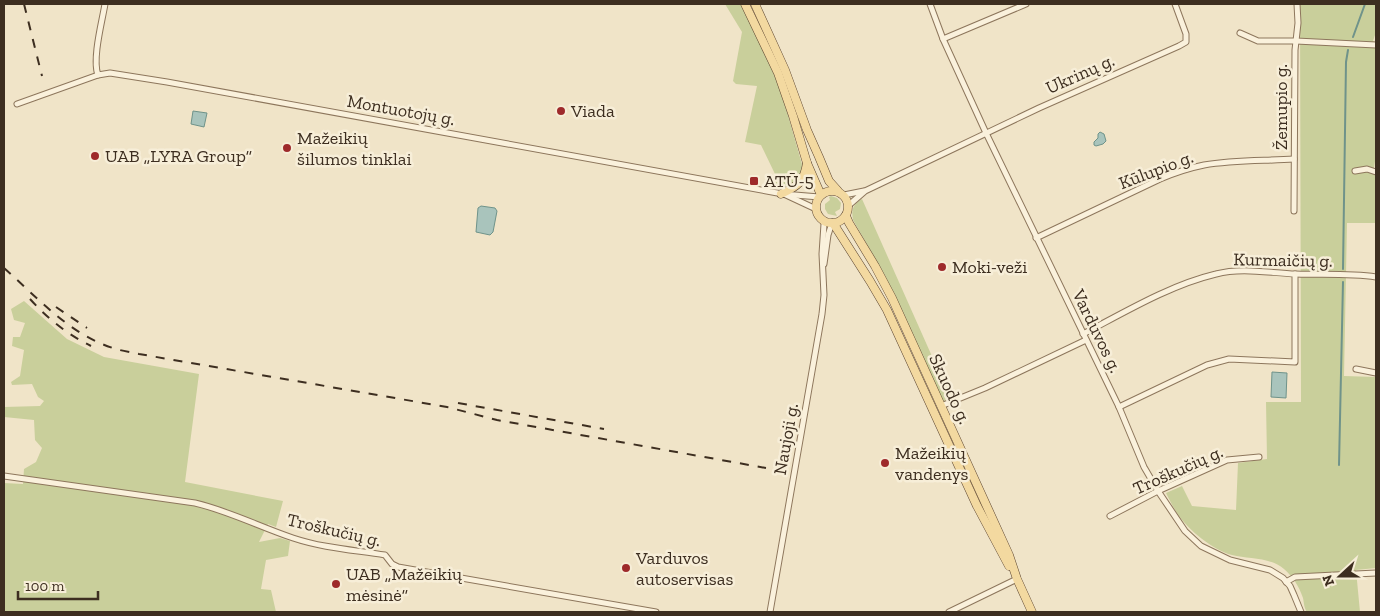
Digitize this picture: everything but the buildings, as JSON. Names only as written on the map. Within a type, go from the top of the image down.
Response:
[{"type":"main road","points":[[745,4],[778,73],[807,163],[820,196]]},
{"type":"main road","points":[[755,4],[785,70],[818,158],[829,180],[841,193],[849,205],[846,216],[842,220],[833,223],[823,221],[818,215],[816,208],[820,196],[827,191],[841,193]]},
{"type":"main road","points":[[782,194],[801,181],[807,163]]},
{"type":"main road","name":"Skuodo g.","points":[[846,216],[885,284],[1009,554],[1017,579]]},
{"type":"main road","name":"Skuodo g.","points":[[833,223],[880,296],[977,506],[1017,579],[1032,612]]},
{"type":"street","points":[[98,75],[96,59],[105,4]]},
{"type":"street","name":"Varduvos g.","points":[[930,4],[943,39],[986,133],[1119,407],[1144,467],[1158,491],[1180,524],[1201,546],[1230,560],[1270,570],[1286,582],[1301,612]]},
{"type":"street","points":[[943,39],[1026,4]]},
{"type":"street","name":"Ukrinų g.","points":[[865,191],[986,133],[1186,42],[1186,34],[1174,4]]},
{"type":"street","name":"Žemupio g.","points":[[1294,211],[1294,50],[1298,23],[1297,4]]},
{"type":"street","points":[[1240,32],[1258,41],[1376,44]]},
{"type":"street","name":"Montuotojų g.","points":[[17,104],[98,75],[110,73],[782,194],[820,196]]},
{"type":"street","name":"Kūlupio g.","points":[[1036,238],[1160,179],[1179,172],[1204,165],[1230,162],[1294,159]]},
{"type":"street","points":[[1355,171],[1366,169],[1376,172]]},
{"type":"street","points":[[841,193],[865,191]]},
{"type":"street","points":[[849,205],[865,191]]},
{"type":"street","name":"Montuotojų g.","points":[[782,194],[816,208]]},
{"type":"street","name":"Naujoji g.","points":[[770,612],[822,314],[824,295],[823,221]]},
{"type":"street","name":"Naujoji g.","points":[[823,270],[828,235],[833,223]]},
{"type":"street","name":"Kurmaičių g.","points":[[1083,334],[1167,291],[1194,280],[1217,274],[1242,270],[1376,277]]},
{"type":"street","points":[[1119,407],[1207,365],[1230,359],[1295,362],[1295,274]]},
{"type":"street","points":[[941,406],[985,388],[1086,340]]},
{"type":"street","points":[[1356,369],[1376,373]]},
{"type":"street","name":"Troškučių g.","points":[[1110,516],[1158,491],[1227,460],[1259,457]]},
{"type":"street","name":"Troškučių g.","points":[[4,476],[195,503],[214,508],[294,538],[326,546],[385,555],[392,564],[398,567],[656,612]]},
{"type":"street","points":[[1286,582],[1295,577],[1376,572]]},
{"type":"street","points":[[949,612],[1017,579]]},
{"type":"green space","points":[[725,4],[742,4],[777,81],[803,168],[797,181],[787,187],[777,187],[774,182],[775,174],[761,145],[745,142],[757,86],[736,84],[733,81],[742,32]]},
{"type":"green space","points":[[1300,4],[1376,4],[1376,32],[1373,41],[1376,42],[1376,155],[1374,168],[1376,169],[1376,223],[1347,223],[1344,376],[1376,377],[1376,568],[1356,570],[1360,612],[1307,612],[1298,586],[1284,569],[1266,560],[1232,555],[1209,544],[1182,519],[1166,493],[1182,486],[1192,506],[1236,510],[1238,463],[1267,459],[1266,402],[1301,402]]},
{"type":"green space","points":[[829,197],[837,198],[841,203],[840,209],[835,212],[837,216],[828,214],[825,209],[825,204],[830,200]]},
{"type":"green space","points":[[862,199],[951,399],[944,401],[940,396],[885,276],[853,220],[853,208]]},
{"type":"green space","points":[[24,301],[67,339],[104,357],[199,374],[185,482],[283,501],[276,527],[268,524],[259,542],[280,538],[290,541],[288,556],[266,560],[261,589],[271,590],[276,612],[4,612],[4,483],[23,484],[24,469],[36,462],[42,448],[35,440],[34,420],[4,417],[4,407],[40,406],[44,401],[38,397],[32,384],[12,385],[11,382],[20,376],[24,350],[12,346],[13,337],[20,337],[25,323],[14,320],[11,309]]},
{"type":"water","points":[[193,111],[207,113],[204,127],[191,124]]},
{"type":"water","points":[[1100,132],[1104,134],[1106,141],[1096,146],[1094,142]]},
{"type":"water","points":[[481,206],[495,208],[497,211],[493,232],[490,235],[476,232],[478,208]]},
{"type":"water","points":[[1272,372],[1287,373],[1286,398],[1271,397]]},
{"type":"waterway","points":[[1353,37],[1365,4]]},
{"type":"waterway","points":[[1343,269],[1346,62],[1348,50]]},
{"type":"waterway","points":[[1339,465],[1343,282]]},
{"type":"railway","points":[[24,4],[42,76]]},
{"type":"railway","points":[[4,268],[42,303],[82,334],[119,350],[447,407],[497,420],[766,468]]},
{"type":"railway","points":[[30,299],[58,326],[91,346]]},
{"type":"railway","points":[[56,307],[87,328]]},
{"type":"railway","points":[[458,403],[604,429]]},
{"type":"place","name":"Viada","points":[[561,111]]},
{"type":"place","name":"Mažeikių šilumos tinklai","points":[[287,148]]},
{"type":"place","name":"UAB „LYRA Group“","points":[[95,156]]},
{"type":"place","name":"ATŪ-5","points":[[754,181]]},
{"type":"place","name":"Moki-veži","points":[[942,267]]},
{"type":"place","name":"Mažeikių vandenys","points":[[885,463]]},
{"type":"place","name":"Varduvos autoservisas","points":[[626,568]]},
{"type":"place","name":"UAB „Mažeikių mėsinė“","points":[[336,584]]}]
